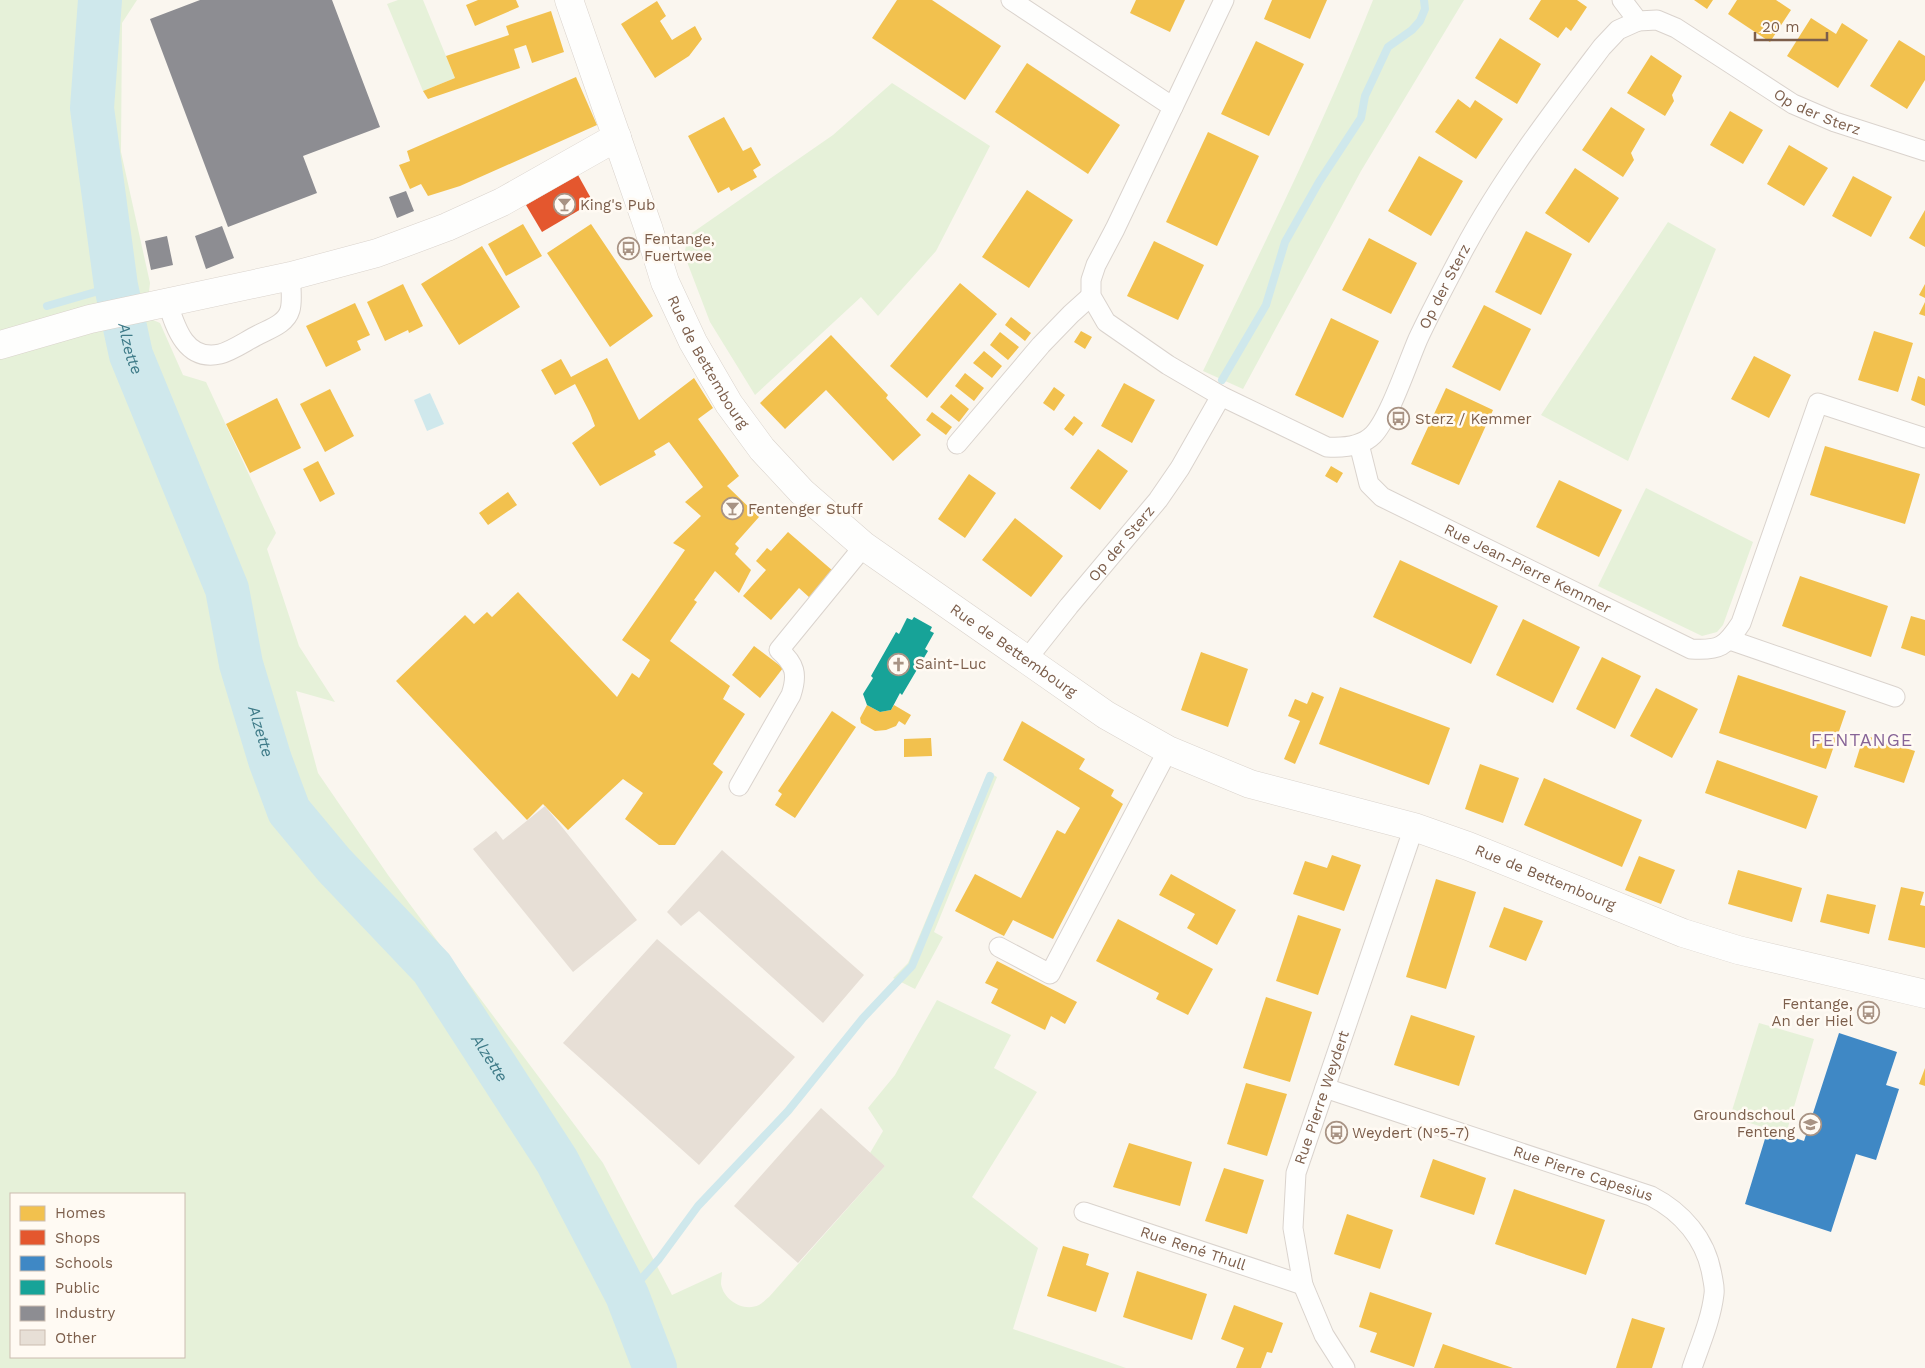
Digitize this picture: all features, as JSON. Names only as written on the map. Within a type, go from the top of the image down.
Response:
[{"type":"main road","name":"Rue de Bettembourg","points":[[569,0],[665,282],[693,342],[729,404],[762,449],[802,492],[864,546],[1106,715],[1168,750],[1250,784],[1414,827],[1468,846],[1683,933],[1738,950],[1925,994]]},
{"type":"main road","points":[[0,346],[90,319],[162,302],[291,276],[377,253],[447,227],[502,202],[617,137]]},
{"type":"street","points":[[1011,0],[1173,107]]},
{"type":"street","points":[[1224,0],[1096,265],[1091,280],[1092,296],[1106,322],[1168,365],[1221,396],[1327,447],[1345,448],[1359,444]]},
{"type":"street","points":[[1622,0],[1638,21]]},
{"type":"street","name":"Op der Sterz","points":[[1359,444],[1373,435],[1383,421],[1420,336],[1455,267],[1518,159],[1602,47],[1618,30],[1638,21],[1657,20],[1676,28],[1793,104],[1835,122],[1925,151]]},
{"type":"street","points":[[162,302],[183,341],[194,350],[207,354],[221,354],[283,322],[290,310],[291,276]]},
{"type":"street","points":[[957,444],[1041,346],[1071,314],[1092,296]]},
{"type":"street","name":"Op der Sterz","points":[[1027,659],[1158,500],[1180,468],[1221,396]]},
{"type":"street","points":[[1894,697],[1730,640],[1741,623],[1818,403],[1925,438]]},
{"type":"street","name":"Rue Jean-Pierre Kemmer","points":[[1359,444],[1369,484],[1382,498],[1691,649],[1711,650],[1730,640]]},
{"type":"street","points":[[739,786],[791,695],[795,683],[794,670],[789,659],[779,650],[864,546]]},
{"type":"street","points":[[999,947],[1050,974],[1168,750]]},
{"type":"street","name":"Rue Pierre Weydert","points":[[1344,1368],[1324,1335],[1303,1285],[1293,1228],[1296,1173],[1414,827]]},
{"type":"street","name":"Rue Pierre Capesius","points":[[1325,1088],[1651,1196],[1670,1205],[1698,1236],[1710,1263],[1715,1292],[1708,1323],[1692,1368]]},
{"type":"street","name":"Rue René Thull","points":[[1084,1212],[1303,1285]]},
{"type":"green space","points":[[0,0],[137,0],[122,23],[121,152],[150,283],[146,317],[160,323],[183,375],[206,382],[276,533],[267,549],[299,646],[335,702],[296,691],[318,773],[388,875],[603,1163],[672,1295],[722,1272],[721,1284],[723,1290],[730,1300],[736,1304],[753,1307],[769,1297],[885,1166],[870,1153],[883,1131],[868,1108],[895,1075],[937,1000],[1011,1035],[994,1068],[1037,1092],[972,1197],[1038,1248],[1013,1329],[1126,1368],[0,1368]]},
{"type":"green space","points":[[398,0],[423,0],[455,78],[423,91],[387,4]]},
{"type":"green space","points":[[1373,0],[1464,0],[1361,171],[1243,389],[1203,371],[1313,140]]},
{"type":"green space","points":[[892,83],[990,146],[936,251],[878,316],[861,297],[755,395],[710,322],[684,254],[689,235],[833,135]]},
{"type":"green space","points":[[1668,222],[1716,249],[1628,461],[1541,415]]},
{"type":"green space","points":[[1646,488],[1753,542],[1723,625],[1717,632],[1702,636],[1598,586]]},
{"type":"green space","points":[[988,772],[997,777],[934,932],[943,937],[915,989],[893,978],[908,963]]},
{"type":"green space","points":[[1759,1023],[1814,1039],[1786,1134],[1730,1117]]},
{"type":"water","points":[[430,393],[444,424],[427,431],[414,400]]},
{"type":"building: Homes","points":[[478,0],[516,0],[519,7],[475,26],[466,5]]},
{"type":"building: Homes","points":[[897,0],[932,0],[1001,46],[965,100],[872,38]]},
{"type":"building: Homes","points":[[1136,0],[1185,0],[1170,32],[1130,13]]},
{"type":"building: Homes","points":[[1272,0],[1327,0],[1310,39],[1264,19]]},
{"type":"building: Homes","points":[[1541,0],[1577,0],[1587,7],[1571,31],[1566,27],[1558,38],[1529,19]]},
{"type":"building: Homes","points":[[1694,0],[1713,0],[1707,9]]},
{"type":"building: Homes","points":[[1737,0],[1776,0],[1791,10],[1770,42],[1728,14]]},
{"type":"building: Homes","points":[[657,1],[666,16],[660,21],[672,40],[695,26],[702,39],[689,56],[655,78],[621,24]]},
{"type":"building: Homes","points":[[551,11],[564,52],[532,63],[526,45],[514,49],[520,68],[428,99],[423,91],[455,78],[446,56],[509,35],[506,26]]},
{"type":"building: Homes","points":[[1811,18],[1836,34],[1842,23],[1868,40],[1838,88],[1787,56]]},
{"type":"building: Homes","points":[[1500,38],[1541,64],[1517,104],[1475,78]]},
{"type":"building: Homes","points":[[1899,40],[1925,56],[1925,80],[1907,109],[1870,86]]},
{"type":"building: Homes","points":[[1256,41],[1304,64],[1269,136],[1221,114]]},
{"type":"building: Homes","points":[[1651,55],[1682,76],[1672,95],[1674,101],[1665,116],[1627,93]]},
{"type":"building: Homes","points":[[1027,63],[1120,125],[1088,174],[995,112]]},
{"type":"building: Homes","points":[[576,77],[597,125],[460,186],[428,196],[421,184],[410,189],[399,165],[410,161],[407,151]]},
{"type":"building: Homes","points":[[1458,99],[1470,108],[1475,100],[1503,119],[1476,159],[1435,132]]},
{"type":"building: Homes","points":[[1611,107],[1645,129],[1631,153],[1634,160],[1623,177],[1582,150]]},
{"type":"building: Homes","points":[[1730,111],[1763,130],[1743,164],[1710,145]]},
{"type":"building: Homes","points":[[724,117],[743,151],[751,147],[761,165],[753,170],[757,177],[731,191],[729,187],[718,193],[688,136]]},
{"type":"building: Homes","points":[[1208,132],[1259,156],[1217,246],[1166,222]]},
{"type":"building: Homes","points":[[1789,145],[1828,168],[1804,206],[1767,184]]},
{"type":"building: Homes","points":[[1419,156],[1463,181],[1431,236],[1388,211]]},
{"type":"building: Homes","points":[[1575,168],[1619,198],[1589,243],[1545,213]]},
{"type":"building: Homes","points":[[1853,176],[1892,197],[1871,237],[1832,216]]},
{"type":"building: Homes","points":[[1027,190],[1073,220],[1029,288],[982,257]]},
{"type":"building: Homes","points":[[1925,210],[1925,247],[1909,238]]},
{"type":"building: Homes","points":[[523,224],[542,256],[506,276],[488,244]]},
{"type":"building: Homes","points":[[591,224],[653,316],[610,347],[547,253]]},
{"type":"building: Homes","points":[[1526,231],[1572,254],[1541,315],[1495,292]]},
{"type":"building: Homes","points":[[1369,238],[1417,263],[1391,314],[1342,290]]},
{"type":"building: Homes","points":[[1154,241],[1204,265],[1178,320],[1127,296]]},
{"type":"building: Homes","points":[[482,246],[520,307],[459,345],[421,284]]},
{"type":"building: Homes","points":[[960,283],[997,314],[927,398],[890,366]]},
{"type":"building: Homes","points":[[403,284],[423,326],[409,333],[408,330],[385,341],[367,302]]},
{"type":"building: Homes","points":[[1925,284],[1925,298],[1919,295]]},
{"type":"building: Homes","points":[[1925,302],[1925,316],[1919,314]]},
{"type":"building: Homes","points":[[355,303],[370,335],[357,341],[361,350],[326,367],[306,326]]},
{"type":"building: Homes","points":[[1484,305],[1531,329],[1500,391],[1452,367]]},
{"type":"building: Homes","points":[[1011,317],[1031,333],[1025,341],[1005,325]]},
{"type":"building: Homes","points":[[1331,318],[1379,341],[1343,418],[1295,395]]},
{"type":"building: Homes","points":[[1081,331],[1092,337],[1085,349],[1074,342]]},
{"type":"building: Homes","points":[[1874,331],[1913,343],[1898,392],[1858,380]]},
{"type":"building: Homes","points":[[1000,332],[1019,347],[1008,360],[990,345]]},
{"type":"building: Homes","points":[[831,335],[888,395],[886,398],[921,435],[893,461],[826,390],[785,429],[760,403]]},
{"type":"building: Homes","points":[[984,351],[1002,366],[992,378],[973,363]]},
{"type":"building: Homes","points":[[1754,356],[1791,375],[1769,418],[1731,399]]},
{"type":"building: Homes","points":[[607,358],[639,420],[694,378],[713,408],[698,419],[739,476],[727,486],[759,517],[735,544],[739,548],[735,554],[751,570],[739,593],[715,571],[694,600],[697,602],[670,641],[730,686],[723,699],[745,714],[713,764],[723,772],[675,845],[659,845],[625,819],[643,793],[623,779],[568,830],[543,804],[527,820],[396,681],[465,615],[474,624],[487,612],[492,617],[518,592],[617,697],[632,673],[639,678],[650,660],[622,640],[685,550],[673,543],[701,516],[685,502],[703,487],[669,442],[654,451],[656,455],[600,486],[572,443],[595,426],[590,413],[575,384],[555,395],[541,370],[561,359],[571,377]]},
{"type":"building: Homes","points":[[965,373],[984,388],[974,401],[955,386]]},
{"type":"building: Homes","points":[[1918,376],[1925,379],[1925,406],[1911,400]]},
{"type":"building: Homes","points":[[1124,383],[1155,400],[1132,443],[1101,426]]},
{"type":"building: Homes","points":[[1054,387],[1065,395],[1054,411],[1043,403]]},
{"type":"building: Homes","points":[[1446,388],[1493,410],[1459,485],[1411,464]]},
{"type":"building: Homes","points":[[330,389],[354,436],[325,452],[300,404]]},
{"type":"building: Homes","points":[[951,394],[969,409],[959,422],[940,407]]},
{"type":"building: Homes","points":[[277,398],[301,448],[250,473],[226,424]]},
{"type":"building: Homes","points":[[932,412],[952,427],[946,435],[926,420]]},
{"type":"building: Homes","points":[[1074,416],[1083,423],[1073,436],[1064,429]]},
{"type":"building: Homes","points":[[1825,446],[1920,474],[1905,524],[1810,495]]},
{"type":"building: Homes","points":[[1098,449],[1128,471],[1100,510],[1070,488]]},
{"type":"building: Homes","points":[[318,461],[335,494],[320,502],[303,469]]},
{"type":"building: Homes","points":[[1331,466],[1343,473],[1337,483],[1325,476]]},
{"type":"building: Homes","points":[[969,474],[996,493],[965,538],[938,519]]},
{"type":"building: Homes","points":[[1559,480],[1622,510],[1599,557],[1536,527]]},
{"type":"building: Homes","points":[[508,492],[517,505],[488,525],[479,513]]},
{"type":"building: Homes","points":[[1015,518],[1063,556],[1031,597],[982,560]]},
{"type":"building: Homes","points":[[788,532],[833,571],[810,598],[799,588],[771,620],[743,596],[766,570],[756,561],[767,548],[771,551]]},
{"type":"building: Homes","points":[[1400,560],[1498,606],[1471,664],[1373,617]]},
{"type":"building: Homes","points":[[1800,576],[1888,606],[1871,657],[1782,626]]},
{"type":"building: Homes","points":[[1911,616],[1925,620],[1925,656],[1901,648]]},
{"type":"building: Homes","points":[[1523,619],[1580,647],[1553,703],[1496,675]]},
{"type":"building: Homes","points":[[754,646],[783,668],[760,698],[732,675]]},
{"type":"building: Homes","points":[[1201,652],[1248,669],[1228,727],[1181,710]]},
{"type":"building: Homes","points":[[1602,657],[1641,676],[1615,729],[1576,709]]},
{"type":"building: Homes","points":[[1738,675],[1846,711],[1826,769],[1719,733]]},
{"type":"building: Homes","points":[[1340,687],[1450,728],[1429,785],[1319,744]]},
{"type":"building: Homes","points":[[1656,688],[1698,709],[1672,758],[1630,736]]},
{"type":"building: Homes","points":[[1312,692],[1324,697],[1295,764],[1284,759],[1300,721],[1288,716],[1295,699],[1307,704]]},
{"type":"building: Homes","points":[[867,705],[880,712],[891,710],[894,705],[911,715],[905,725],[899,721],[896,726],[886,730],[875,731],[861,723],[860,718]]},
{"type":"building: Homes","points":[[832,711],[856,727],[795,818],[775,805],[782,794],[778,791]]},
{"type":"building: Homes","points":[[1022,721],[1085,759],[1079,769],[1114,790],[1111,796],[1123,804],[1053,939],[1013,920],[1004,936],[955,911],[975,874],[1021,898],[1057,830],[1065,834],[1080,808],[1003,760]]},
{"type":"building: Homes","points":[[1864,735],[1915,751],[1904,783],[1854,767]]},
{"type":"building: Homes","points":[[931,738],[932,756],[904,757],[904,739]]},
{"type":"building: Homes","points":[[1717,760],[1818,796],[1806,829],[1705,793]]},
{"type":"building: Homes","points":[[1480,764],[1519,778],[1503,823],[1465,809]]},
{"type":"building: Homes","points":[[1544,778],[1642,820],[1622,867],[1524,825]]},
{"type":"building: Homes","points":[[1332,855],[1361,865],[1344,911],[1293,894],[1305,861],[1327,868]]},
{"type":"building: Homes","points":[[1639,856],[1675,870],[1661,904],[1625,890]]},
{"type":"building: Homes","points":[[1738,870],[1802,888],[1792,922],[1728,904]]},
{"type":"building: Homes","points":[[1171,874],[1236,910],[1217,945],[1187,928],[1195,914],[1159,895]]},
{"type":"building: Homes","points":[[1436,879],[1476,892],[1446,989],[1406,977]]},
{"type":"building: Homes","points":[[1901,887],[1924,892],[1920,905],[1925,906],[1925,948],[1888,940]]},
{"type":"building: Homes","points":[[1827,894],[1876,905],[1869,934],[1820,922]]},
{"type":"building: Homes","points":[[1504,907],[1543,921],[1526,961],[1489,947]]},
{"type":"building: Homes","points":[[1298,915],[1341,929],[1318,995],[1276,981]]},
{"type":"building: Homes","points":[[1118,919],[1213,969],[1188,1015],[1156,999],[1159,993],[1096,961]]},
{"type":"building: Homes","points":[[997,961],[1077,1002],[1065,1024],[1051,1016],[1045,1030],[991,1003],[998,989],[985,983]]},
{"type":"building: Homes","points":[[1266,997],[1312,1012],[1290,1082],[1243,1068]]},
{"type":"building: Homes","points":[[1411,1015],[1475,1036],[1459,1086],[1394,1065]]},
{"type":"building: Homes","points":[[1925,1068],[1925,1086],[1919,1084]]},
{"type":"building: Homes","points":[[1246,1083],[1287,1094],[1267,1156],[1227,1144]]},
{"type":"building: Homes","points":[[1129,1143],[1192,1162],[1180,1206],[1113,1187]]},
{"type":"building: Homes","points":[[1433,1159],[1486,1178],[1474,1215],[1420,1197]]},
{"type":"building: Homes","points":[[1224,1168],[1264,1180],[1247,1234],[1205,1221]]},
{"type":"building: Homes","points":[[1514,1189],[1605,1220],[1586,1275],[1495,1244]]},
{"type":"building: Homes","points":[[1347,1214],[1393,1230],[1380,1269],[1334,1254]]},
{"type":"building: Homes","points":[[1063,1246],[1089,1254],[1086,1265],[1109,1273],[1096,1312],[1047,1296]]},
{"type":"building: Homes","points":[[1137,1271],[1207,1294],[1192,1340],[1123,1317]]},
{"type":"building: Homes","points":[[1370,1292],[1432,1313],[1414,1367],[1370,1352],[1377,1333],[1359,1327]]},
{"type":"building: Homes","points":[[1234,1305],[1283,1323],[1272,1353],[1267,1352],[1261,1368],[1236,1368],[1244,1348],[1221,1339]]},
{"type":"building: Homes","points":[[1632,1318],[1665,1328],[1652,1368],[1616,1368]]},
{"type":"building: Homes","points":[[1443,1344],[1513,1368],[1434,1368]]},
{"type":"building: Shops","points":[[578,175],[593,202],[542,232],[526,205]]},
{"type":"building: Schools","points":[[1839,1033],[1897,1052],[1886,1085],[1899,1089],[1876,1160],[1856,1154],[1831,1232],[1745,1204],[1768,1129],[1804,1141]]},
{"type":"building: Public","name":"Saint-Luc","points":[[914,617],[932,627],[930,631],[934,633],[925,649],[928,651],[891,710],[880,712],[867,705],[863,694],[896,632],[899,634],[907,618],[912,620]]},
{"type":"building: Industry","points":[[200,0],[332,0],[380,127],[303,156],[317,193],[228,227],[150,19]]},
{"type":"building: Industry","points":[[406,191],[414,211],[397,218],[389,197]]},
{"type":"building: Industry","points":[[222,226],[234,258],[206,269],[195,236]]},
{"type":"building: Industry","points":[[167,236],[173,265],[151,270],[145,241]]},
{"type":"building: Other","points":[[545,806],[637,920],[573,972],[473,849],[496,831],[503,840]]},
{"type":"building: Other","points":[[722,850],[864,975],[823,1023],[699,911],[681,926],[667,912]]},
{"type":"building: Other","points":[[657,939],[795,1057],[699,1165],[563,1043]]},
{"type":"building: Other","points":[[821,1108],[885,1166],[798,1263],[734,1206]]},
{"type":"waterway","name":"Alzette","points":[[100,0],[92,108],[116,286],[131,355],[227,589],[241,664],[270,760],[289,811],[334,865],[432,968],[557,1161],[627,1295],[655,1368]]},
{"type":"waterway","points":[[1222,380],[1266,305],[1285,242],[1319,182],[1361,118],[1365,96],[1388,47],[1412,30],[1420,21],[1425,9],[1424,0]]},
{"type":"waterway","points":[[47,306],[116,286]]},
{"type":"waterway","points":[[627,1295],[659,1259],[698,1206],[788,1111],[863,1018],[912,966],[990,776]]},
{"type":"place","name":"King's Pub","points":[[564,205]]},
{"type":"place","name":"Fentange, Fuertwee","points":[[628,248]]},
{"type":"place","name":"Sterz / Kemmer","points":[[1399,419]]},
{"type":"place","name":"Fentenger Stuff","points":[[732,509]]},
{"type":"place","name":"Saint-Luc","points":[[899,664]]},
{"type":"place","name":"Fentange, An der Hiel","points":[[1869,1013]]},
{"type":"place","name":"Groundschoul Fenteng","points":[[1811,1124]]},
{"type":"place","name":"Weydert (N°5-7)","points":[[1336,1133]]},
{"type":"district","name":"FENTANGE","points":[[1862,740]]}]
